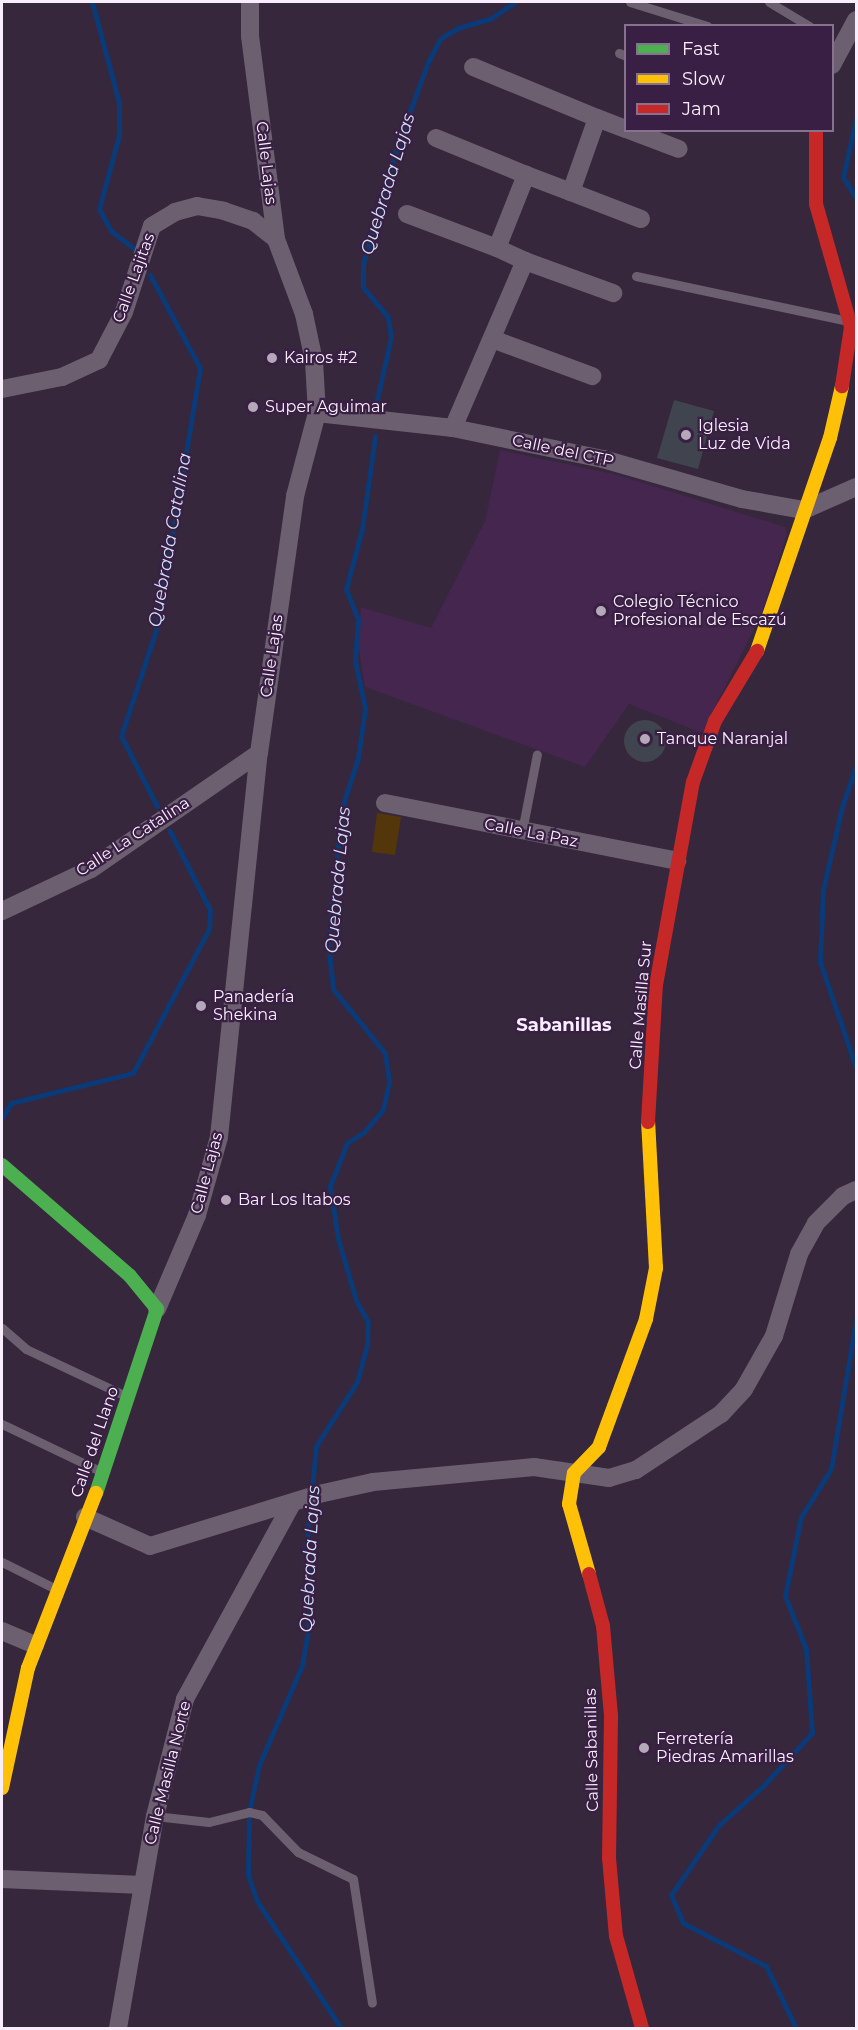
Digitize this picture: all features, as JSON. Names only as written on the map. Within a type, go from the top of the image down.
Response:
[{"type":"street","name":"Calle Lajas","points":[[157,1309],[197,1215],[219,1137],[259,753],[295,496],[317,413],[314,361],[304,314],[276,239],[250,36],[250,2]]},
{"type":"street","points":[[837,42],[856,20]]},
{"type":"street","points":[[473,67],[624,129]]},
{"type":"street","points":[[571,192],[597,118]]},
{"type":"street","points":[[632,132],[679,150]]},
{"type":"street","name":"Calle Masilla Sur","points":[[574,1473],[599,1447],[646,1319],[656,1268],[648,1123],[656,985],[693,782],[715,721],[753,660],[766,629],[830,438],[850,348],[849,322],[816,204],[813,135]]},
{"type":"street","points":[[436,138],[641,219]]},
{"type":"street","points":[[497,248],[526,175]]},
{"type":"street","name":"Calle Lajitas","points":[[2,388],[62,377],[99,360],[124,312],[152,226],[175,212],[197,206],[224,211],[253,221],[276,239]]},
{"type":"street","points":[[407,214],[613,293]]},
{"type":"street","points":[[453,428],[525,261]]},
{"type":"street","points":[[492,339],[592,376]]},
{"type":"street","name":"Calle del CTP","points":[[317,413],[453,428],[603,459],[742,499],[804,510]]},
{"type":"street","points":[[804,510],[856,487]]},
{"type":"street","name":"Calle La Catalina","points":[[2,911],[91,869],[259,753]]},
{"type":"street","name":"Calle La Paz","points":[[385,803],[677,861]]},
{"type":"street","points":[[2,1165],[33,1188],[121,1268],[157,1309]]},
{"type":"street","points":[[85,1517],[150,1546],[291,1505],[319,1494],[444,1473],[534,1467],[609,1478],[636,1470],[721,1414],[744,1389],[774,1336],[799,1254],[816,1223],[850,1193]]},
{"type":"street","name":"Calle del Llano","points":[[2,1788],[35,1646],[104,1472],[157,1309]]},
{"type":"street","name":"Calle Sabanillas","points":[[574,1473],[569,1504],[603,1626],[607,1669],[611,1716],[609,1858],[616,1936],[642,2028]]},
{"type":"street","name":"Calle Masilla Norte","points":[[118,2028],[155,1816],[185,1699],[291,1505]]},
{"type":"street","points":[[2,1631],[35,1646]]},
{"type":"street","points":[[2,1879],[142,1885]]},
{"type":"lane","points":[[630,2],[701,24]]},
{"type":"lane","points":[[769,2],[806,24]]},
{"type":"lane","points":[[636,276],[849,322]]},
{"type":"lane","points":[[522,831],[537,754]]},
{"type":"lane","points":[[2,1329],[26,1349],[128,1397]]},
{"type":"lane","points":[[2,1424],[104,1472]]},
{"type":"lane","points":[[2,1562],[56,1589]]},
{"type":"lane","points":[[155,1816],[208,1822],[249,1812],[262,1815],[298,1852],[353,1879],[372,2003]]},
{"type":"shaded area","name":"Colegio Técnico Profesional de Escazú","points":[[500,450],[614,474],[785,527],[787,534],[761,615],[702,733],[629,704],[585,767],[365,687],[358,644],[361,607],[431,628],[485,521]]},
{"type":"shaded area","points":[[377,813],[401,817],[395,855],[372,852]]},
{"type":"building","name":"Iglesia Luz de Vida","points":[[674,400],[714,411],[698,469],[657,458]]},
{"type":"building","name":"Tanque Naranjal","points":[[645,720],[653,721],[660,726],[665,733],[665,749],[660,756],[653,761],[645,762],[637,761],[630,756],[625,749],[624,741],[625,733],[630,726],[637,721]]},
{"type":"waterway","name":"Quebrada Catalina","points":[[92,2],[119,103],[119,135],[99,209],[111,231],[136,250]]},
{"type":"waterway","name":"Quebrada Lajas","points":[[375,408],[391,337],[388,317],[363,287],[363,264],[399,141],[428,62],[441,38],[458,28],[490,19],[515,2]]},
{"type":"waterway","points":[[856,119],[843,177],[856,198]]},
{"type":"waterway","name":"Quebrada Catalina","points":[[150,275],[200,368],[157,627],[121,736],[157,806]]},
{"type":"waterway","name":"Quebrada Lajas","points":[[341,2028],[257,1901],[248,1875],[249,1812],[259,1765],[302,1665],[308,1631],[310,1592],[306,1550],[316,1446],[357,1382],[367,1345],[368,1322],[356,1300],[338,1239],[330,1186],[347,1143],[364,1132],[383,1109],[389,1082],[385,1053],[333,989],[328,943],[342,808],[358,758],[365,708],[355,661],[358,619],[346,589],[362,529],[375,436]]},
{"type":"waterway","points":[[856,766],[842,807],[823,889],[820,962],[856,1068]]},
{"type":"waterway","name":"Quebrada Catalina","points":[[2,1118],[11,1103],[133,1073],[209,929],[210,910],[170,831]]},
{"type":"waterway","points":[[796,2028],[766,1966],[683,1923],[671,1895],[719,1825],[762,1787],[812,1733],[806,1649],[785,1596],[801,1517],[831,1469],[856,1320]]},
{"type":"traffic: fast","points":[[2,1165],[130,1276],[157,1309],[96,1493]]},
{"type":"traffic: slow","points":[[757,651],[830,438],[842,386]]},
{"type":"traffic: slow","points":[[589,1574],[569,1504],[574,1473],[599,1447],[646,1319],[656,1268],[648,1122]]},
{"type":"traffic: slow","points":[[2,1788],[28,1668],[96,1493]]},
{"type":"traffic: jam","points":[[816,132],[816,204],[851,327],[842,386]]},
{"type":"traffic: jam","points":[[648,1122],[656,985],[693,782],[715,721],[757,651]]},
{"type":"traffic: jam","points":[[589,1574],[603,1626],[611,1716],[609,1858],[616,1936],[642,2028]]},
{"type":"place","name":"Kairos #2","points":[[272,358]]},
{"type":"place","name":"Super Aguimar","points":[[253,407]]},
{"type":"place","name":"Iglesia Luz de Vida","points":[[686,435]]},
{"type":"place","name":"Colegio Técnico Profesional de Escazú","points":[[601,611]]},
{"type":"place","name":"Tanque Naranjal","points":[[645,739]]},
{"type":"place","name":"Panadería Shekina","points":[[201,1006]]},
{"type":"place","name":"Bar Los Itabos","points":[[226,1200]]},
{"type":"place","name":"Ferretería Piedras Amarillas","points":[[644,1748]]},
{"type":"district","name":"Sabanillas","points":[[564,1025]]}]
